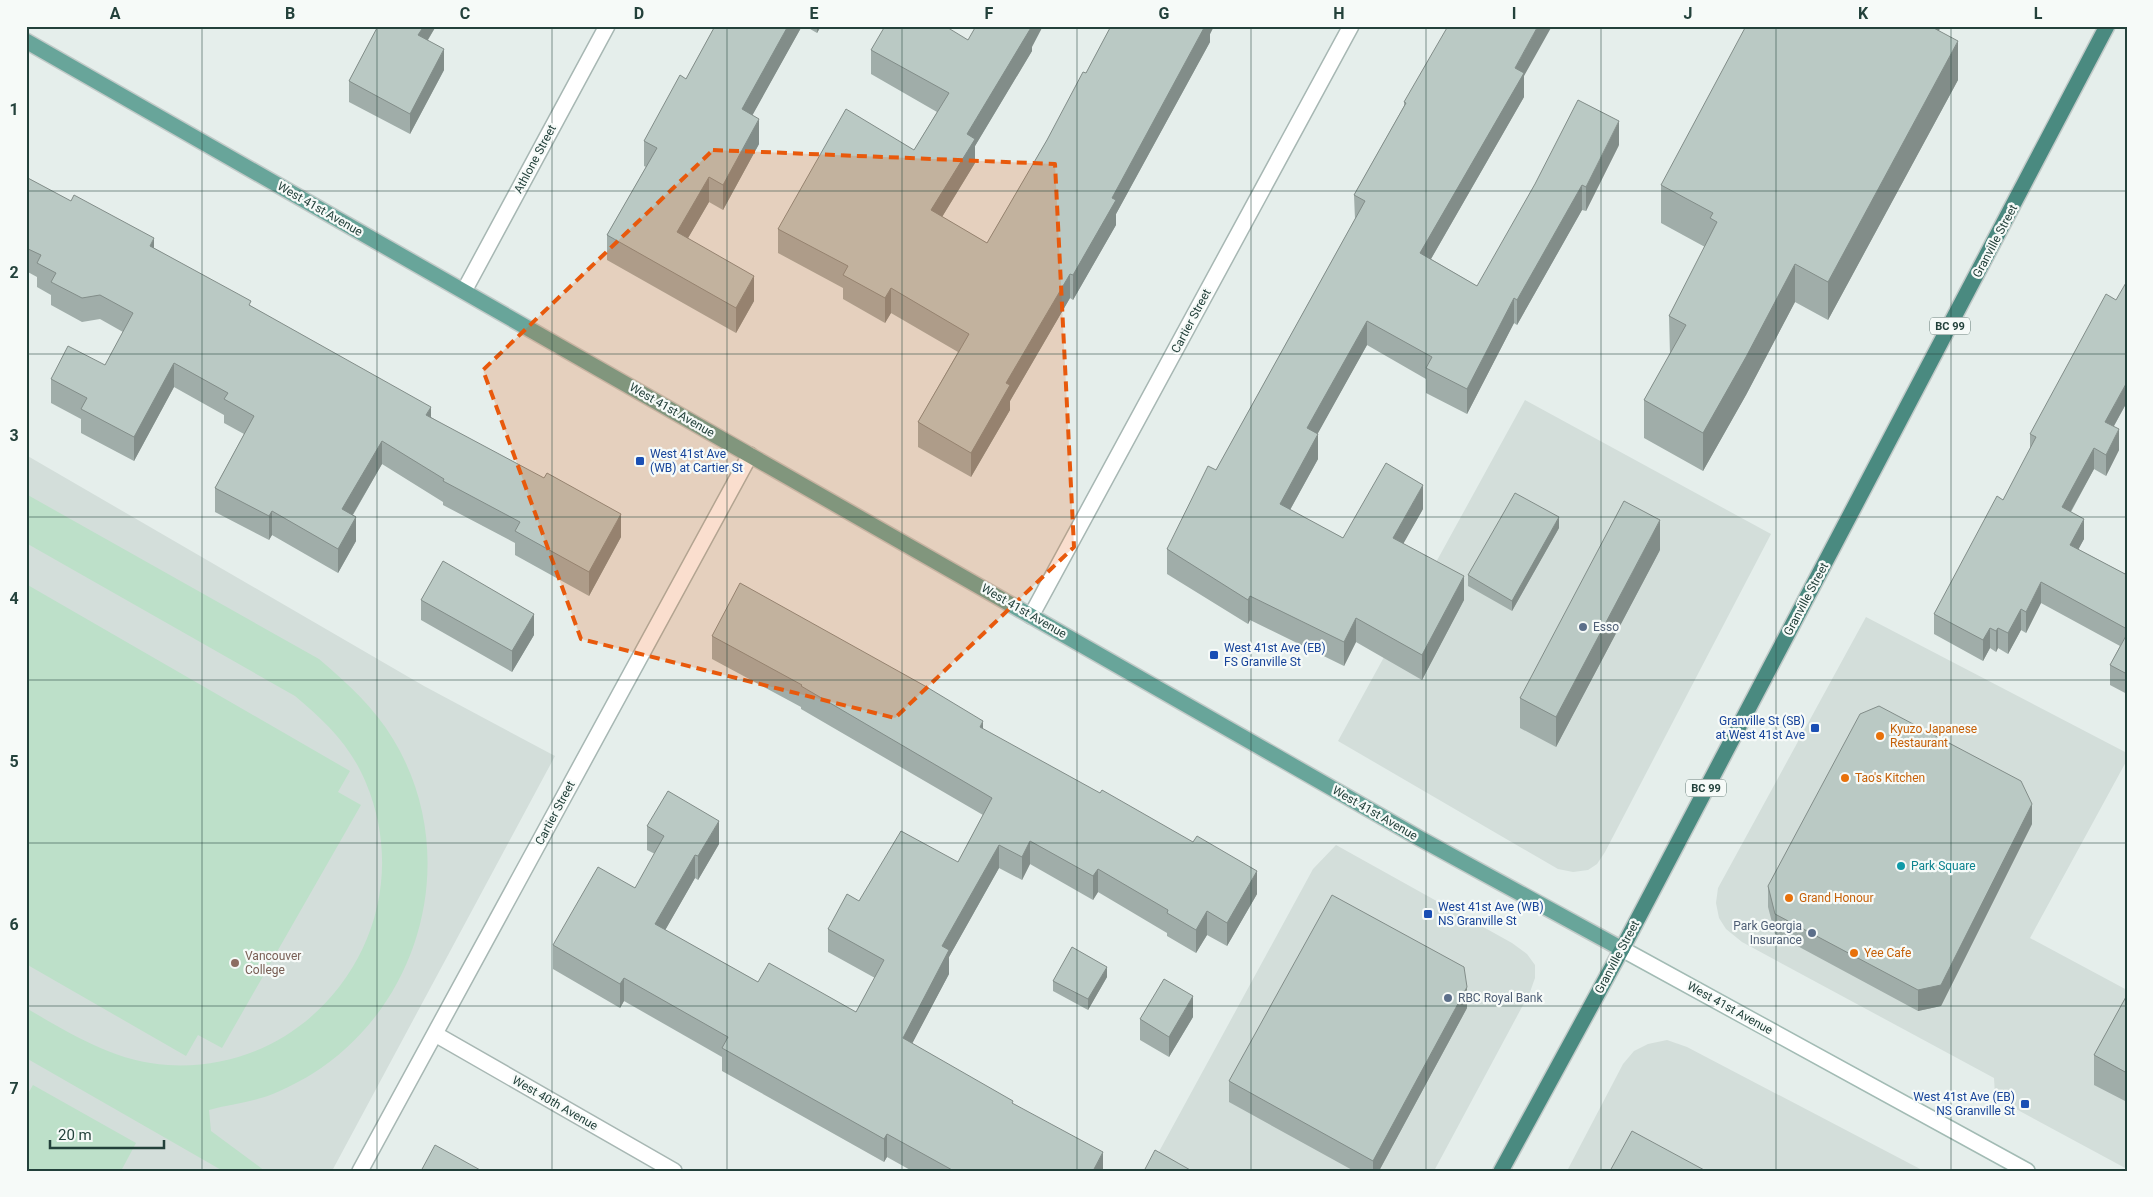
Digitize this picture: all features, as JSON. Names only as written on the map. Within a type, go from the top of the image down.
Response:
[{"type":"highway","name":"Granville Street","points":[[1501,1171],[1622,949],[2108,26]]},
{"type":"main road","name":"West 41st Avenue","points":[[26,41],[1419,838],[1622,949]]},
{"type":"street","name":"Athlone Street","points":[[464,291],[606,26]]},
{"type":"street","name":"Cartier Street","points":[[1031,616],[1351,26]]},
{"type":"street","name":"Cartier Street","points":[[360,1171],[750,455]]},
{"type":"street","name":"West 41st Avenue","points":[[1622,949],[2027,1171]]},
{"type":"street","name":"West 40th Avenue","points":[[435,1034],[674,1171]]},
{"type":"highlighted area","points":[[713,150],[1055,164],[1074,547],[895,718],[581,639],[483,370]]},
{"type":"shaded area","points":[[1525,400],[1771,534],[1605,852],[1597,864],[1588,870],[1573,872],[1558,869],[1338,741]]},
{"type":"shaded area","name":"Vancouver College","points":[[26,455],[424,686],[555,756],[332,1171],[26,1171]]},
{"type":"shaded area","points":[[1866,617],[2127,753],[2127,760],[2030,938],[2127,990],[2127,1169],[2001,1101],[1995,1095],[1994,1078],[1742,942],[1726,929],[1719,918],[1716,903],[1718,888]]},
{"type":"shaded area","points":[[1336,845],[1512,943],[1527,954],[1535,965],[1535,978],[1530,992],[1434,1171],[1176,1171],[1155,1159],[1313,869]]},
{"type":"shaded area","points":[[1667,1040],[1687,1047],[1924,1171],[1567,1171],[1623,1064],[1634,1051],[1648,1044]]},
{"type":"green space","points":[[26,494],[319,659],[350,686],[386,727],[414,783],[425,829],[427,876],[420,923],[405,967],[382,1008],[350,1044],[307,1077],[267,1096],[209,1110],[211,1131],[265,1171],[223,1171],[26,1058],[26,1008],[94,1045],[112,1053],[149,1063],[168,1065],[222,1061],[270,1044],[312,1016],[345,979],[368,935],[381,887],[380,835],[366,783],[353,757],[345,746],[317,715],[295,696],[26,543]]},
{"type":"green space","points":[[26,584],[350,771],[338,792],[361,805],[222,1048],[198,1035],[186,1056],[26,964]]},
{"type":"green space","points":[[33,1085],[136,1143],[121,1171],[26,1171],[26,1097]]},
{"type":"building","points":[[378,26],[424,26],[418,35],[444,49],[410,114],[349,81]]},
{"type":"building","points":[[715,26],[788,26],[742,109],[759,119],[723,185],[709,177],[677,232],[754,276],[736,308],[607,235],[657,148],[644,141],[680,75],[686,79]]},
{"type":"building","points":[[885,26],[945,26],[968,40],[976,26],[1032,26],[967,134],[975,139],[931,210],[987,243],[1047,140],[1083,72],[1086,73],[1111,26],[1205,26],[1112,198],[1116,200],[1073,275],[1070,274],[1006,383],[1010,385],[971,453],[918,422],[969,334],[891,288],[885,298],[843,275],[848,266],[778,229],[846,109],[914,150],[949,93],[871,50]]},
{"type":"building","points":[[1448,26],[1538,26],[1515,68],[1524,73],[1420,253],[1477,286],[1535,184],[1578,100],[1619,121],[1586,187],[1582,185],[1517,300],[1514,298],[1467,389],[1426,368],[1432,357],[1367,321],[1307,428],[1318,434],[1280,504],[1343,538],[1386,463],[1423,485],[1393,538],[1464,576],[1422,655],[1356,618],[1344,642],[1250,596],[1248,600],[1167,549],[1208,466],[1216,470],[1365,201],[1354,195],[1406,103],[1404,102]]},
{"type":"building","points":[[1746,26],[1930,26],[1958,41],[1828,282],[1795,264],[1703,433],[1644,400],[1686,325],[1669,316],[1717,222],[1710,218],[1713,213],[1661,185]]},
{"type":"building","points":[[26,177],[71,201],[74,195],[154,238],[150,246],[251,301],[249,305],[431,407],[426,415],[544,478],[547,473],[621,514],[589,572],[515,531],[520,522],[443,481],[444,479],[382,441],[342,509],[356,517],[338,549],[272,511],[269,516],[215,488],[254,416],[224,399],[228,393],[174,363],[134,437],[81,409],[87,398],[51,379],[68,346],[105,365],[133,313],[100,295],[82,298],[51,282],[56,273],[37,263],[41,255],[26,248]]},
{"type":"building","points":[[2127,281],[2127,382],[2105,422],[2119,429],[2106,455],[2094,448],[2062,507],[2084,519],[2070,545],[2127,575],[2127,629],[2041,582],[2026,612],[2021,609],[2008,633],[1998,628],[1996,631],[1990,628],[1983,640],[1934,614],[1997,496],[2003,500],[2036,437],[2030,434],[2106,294],[2116,300]]},
{"type":"building","points":[[1515,493],[1559,517],[1512,601],[1468,575]]},
{"type":"building","points":[[1624,501],[1660,520],[1556,717],[1520,698]]},
{"type":"building","points":[[443,561],[534,614],[512,651],[421,600]]},
{"type":"building","points":[[740,583],[925,686],[983,721],[980,727],[1100,793],[1102,790],[1193,842],[1197,836],[1257,871],[1227,923],[1207,911],[1196,930],[1167,913],[1168,910],[1098,869],[1093,876],[1030,841],[1022,857],[999,845],[942,946],[949,950],[903,1038],[1013,1101],[1012,1103],[1103,1152],[1093,1171],[954,1171],[887,1134],[884,1139],[722,1048],[728,1037],[624,978],[620,984],[553,945],[598,867],[635,888],[664,836],[647,826],[668,791],[719,821],[698,856],[695,855],[655,924],[758,982],[769,963],[856,1012],[884,960],[828,929],[847,894],[859,901],[901,831],[958,862],[992,798],[802,685],[712,636]]},
{"type":"building","points":[[2127,634],[2127,674],[2110,665]]},
{"type":"building","name":"Park Square","points":[[1879,706],[2021,781],[2032,804],[1941,985],[1918,990],[1775,914],[1768,886],[1860,714]]},
{"type":"building","points":[[1332,895],[1464,967],[1467,987],[1373,1161],[1229,1081]]},
{"type":"building","points":[[1072,947],[1107,967],[1088,999],[1053,981]]},
{"type":"building","points":[[1164,979],[1193,996],[1169,1037],[1140,1019]]},
{"type":"building","points":[[2127,995],[2127,1073],[2094,1055]]},
{"type":"building","points":[[1632,1131],[1706,1171],[1610,1171]]},
{"type":"building","points":[[435,1145],[482,1171],[421,1171]]},
{"type":"building","points":[[1155,1150],[1192,1171],[1144,1171]]},
{"type":"place","name":"West 41st Ave (WB) at Cartier St","points":[[640,461]]},
{"type":"place","name":"Esso","points":[[1583,627]]},
{"type":"place","name":"West 41st Ave (EB) FS Granville St","points":[[1214,655]]},
{"type":"place","name":"Granville St (SB) at West 41st Ave","points":[[1815,728]]},
{"type":"place","name":"Kyuzo Japanese Restaurant","points":[[1880,736]]},
{"type":"place","name":"Tao's Kitchen","points":[[1845,778]]},
{"type":"place","name":"Park Square","points":[[1901,866]]},
{"type":"place","name":"Grand Honour","points":[[1789,898]]},
{"type":"place","name":"West 41st Ave (WB) NS Granville St","points":[[1428,914]]},
{"type":"place","name":"Park Georgia Insurance","points":[[1812,933]]},
{"type":"place","name":"Yee Cafe","points":[[1854,953]]},
{"type":"place","name":"Vancouver College","points":[[235,963]]},
{"type":"place","name":"RBC Royal Bank","points":[[1448,998]]},
{"type":"place","name":"West 41st Ave (EB) NS Granville St","points":[[2025,1104]]}]
